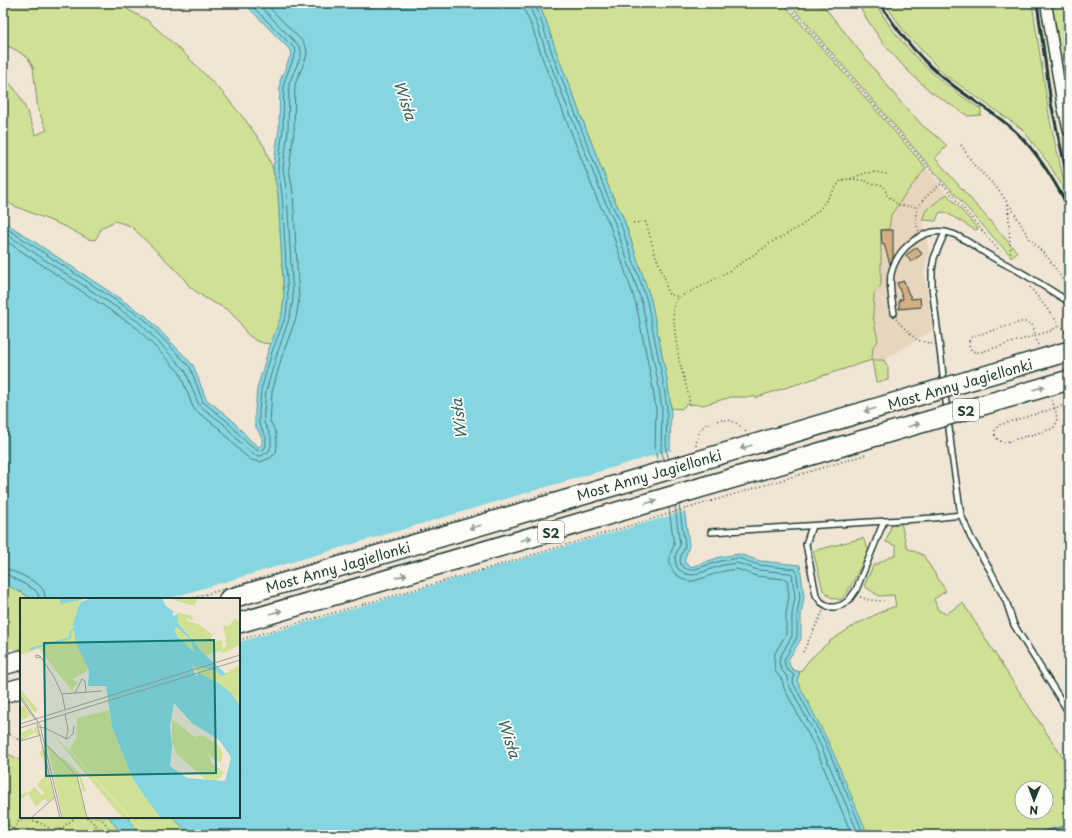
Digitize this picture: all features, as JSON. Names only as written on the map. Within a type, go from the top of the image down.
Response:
[{"type":"highway","name":"Most Anny Jagiellonki","points":[[232,598],[1069,352]]},
{"type":"highway","name":"Most Anny Jagiellonki","points":[[240,623],[1069,380]]},
{"type":"highway","points":[[3,665],[20,660]]},
{"type":"highway","points":[[3,693],[20,688]]},
{"type":"street","points":[[1046,3],[1063,107],[1069,131]]},
{"type":"lane","points":[[894,313],[890,287],[896,260],[910,243],[922,236],[937,232],[953,234],[1069,302]]},
{"type":"lane","points":[[945,232],[934,258],[932,287],[952,455],[961,515],[971,538],[1006,601],[1014,625],[1069,713]]},
{"type":"lane","points":[[711,532],[961,515]]},
{"type":"lane","points":[[812,526],[806,544],[816,595],[821,602],[829,607],[835,607],[842,605],[849,600],[856,590],[884,521]]},
{"type":"path","points":[[552,3],[555,8]]},
{"type":"path","points":[[786,3],[942,183],[1001,255]]},
{"type":"path","points":[[961,145],[974,165],[997,188],[1012,209],[1029,238],[1049,259],[1069,291]]},
{"type":"path","points":[[850,179],[866,172],[887,174]]},
{"type":"path","points":[[690,405],[679,360],[675,333],[673,309],[676,300],[679,297],[731,270],[772,242],[801,226],[820,209],[841,180],[863,180],[884,186],[887,195],[898,205],[918,207]]},
{"type":"path","points":[[922,236],[915,224],[918,207],[921,202],[942,183]]},
{"type":"path","points":[[1008,204],[1011,265],[1069,337]]},
{"type":"path","points":[[633,223],[646,222],[655,254],[665,279],[667,290],[669,294],[679,297]]},
{"type":"path","points":[[894,313],[899,323],[917,340],[940,346]]},
{"type":"path","points":[[1038,347],[1036,340],[1034,333],[1033,326],[1027,322],[974,336],[970,339],[969,344],[974,352],[981,352],[1028,338],[1036,336],[1050,331],[1060,325]]},
{"type":"path","points":[[1058,398],[1052,400],[1054,406],[1055,412],[1057,418],[1056,426],[1052,429],[1009,441],[999,441],[996,437],[995,430],[999,425],[1047,411],[1054,409],[1062,407],[1069,404]]},
{"type":"path","points":[[696,447],[697,435],[701,428],[707,423],[722,419],[730,420],[739,424],[748,434]]},
{"type":"path","points":[[240,640],[489,568],[869,454]]},
{"type":"path","points":[[852,595],[869,600],[884,601]]},
{"type":"path","points":[[803,652],[826,605]]},
{"type":"path","points":[[3,731],[20,740]]},
{"type":"path","points":[[54,835],[55,832],[75,818]]},
{"type":"path","points":[[88,818],[104,835]]},
{"type":"path","points":[[101,818],[115,835]]},
{"type":"path","points":[[3,819],[12,830],[20,835]]},
{"type":"path","points":[[3,835],[12,830],[15,824],[25,820],[40,822],[55,832]]},
{"type":"shaded area","points":[[926,168],[947,194],[926,210],[922,220],[929,251],[924,272],[933,330],[884,360],[872,360],[873,346],[878,341],[873,317],[874,294],[881,257],[881,229],[889,229],[891,215]]},
{"type":"green space","points":[[3,3],[120,3],[127,9],[147,20],[184,53],[223,93],[246,121],[264,146],[273,169],[278,194],[284,298],[282,314],[271,344],[255,340],[247,334],[238,320],[228,310],[205,298],[190,287],[181,275],[131,226],[115,221],[101,228],[95,240],[88,239],[66,227],[12,205],[3,198],[3,77],[10,83],[19,96],[27,111],[36,135],[47,130],[38,110],[33,67],[28,58],[3,44]]},
{"type":"green space","points":[[538,3],[783,3],[926,168],[891,215],[889,229],[881,230],[881,285],[874,294],[873,316],[878,341],[873,346],[872,360],[757,397],[731,397],[703,405],[687,404],[681,409],[671,408],[651,300],[623,217],[611,193]]},
{"type":"green space","points":[[789,3],[819,3],[826,9],[898,99],[923,126],[947,146],[935,158],[1017,252],[1012,257],[927,163]]},
{"type":"green space","points":[[857,3],[875,3],[893,30],[914,56],[957,93],[981,109],[981,115],[968,116],[931,92],[909,72],[885,46]]},
{"type":"green space","points":[[885,3],[1032,3],[1050,121],[1067,194],[1049,164],[1022,129],[944,74],[905,33]]},
{"type":"green space","points":[[1050,3],[1069,3],[1069,109],[1062,87]]},
{"type":"green space","points":[[947,194],[978,229],[975,230],[945,212],[939,213],[936,221],[922,220],[926,210]]},
{"type":"green space","points":[[872,360],[884,360],[888,367],[888,380],[876,382]]},
{"type":"green space","points":[[901,523],[907,548],[923,555],[946,591],[934,599],[938,610],[946,614],[963,603],[1069,767],[1069,835],[833,835],[790,666],[793,670],[800,672],[810,659],[830,641],[855,625],[896,606],[894,595],[879,596],[864,586],[873,566],[896,554],[896,546],[886,542],[891,526]]},
{"type":"green space","points":[[863,538],[869,551],[847,593],[840,600],[830,597],[823,590],[813,551]]},
{"type":"green space","points":[[3,567],[51,598],[20,598],[20,653],[3,649]]},
{"type":"green space","points":[[3,753],[5,753],[20,760],[20,818],[195,818],[217,835],[3,835]]},
{"type":"water","name":"Wisła","points":[[244,3],[538,3],[611,193],[623,217],[651,300],[671,408],[670,450],[680,478],[689,545],[685,563],[691,567],[720,557],[739,554],[760,561],[800,565],[804,597],[801,615],[801,639],[788,660],[793,670],[800,672],[797,681],[829,743],[868,835],[191,835],[173,818],[240,818],[240,598],[31,598],[3,583],[3,221],[146,316],[193,365],[206,399],[230,418],[251,441],[259,447],[262,445],[262,438],[255,425],[257,389],[268,351],[282,314],[284,298],[278,194],[273,169],[279,129],[280,81],[292,52]]},
{"type":"water","points":[[110,818],[129,818],[139,835],[122,835]]},
{"type":"pier","points":[[672,450],[682,478],[686,511],[240,642],[240,598],[170,598]]},
{"type":"pier","points":[[3,647],[20,650],[20,705],[3,690]]},
{"type":"building","points":[[881,230],[893,230],[893,258],[890,264],[884,244],[882,245]]},
{"type":"building","points":[[917,247],[922,254],[911,262],[906,255]]},
{"type":"building","points":[[904,281],[911,299],[920,298],[921,307],[899,309],[899,300],[903,299],[897,283]]},
{"type":"waterway","points":[[1034,835],[1069,826]]},
{"type":"railway","points":[[880,3],[911,46],[939,75],[1000,119],[1024,140],[1046,168],[1069,209]]},
{"type":"railway","points":[[1037,3],[1051,103],[1069,185]]}]
